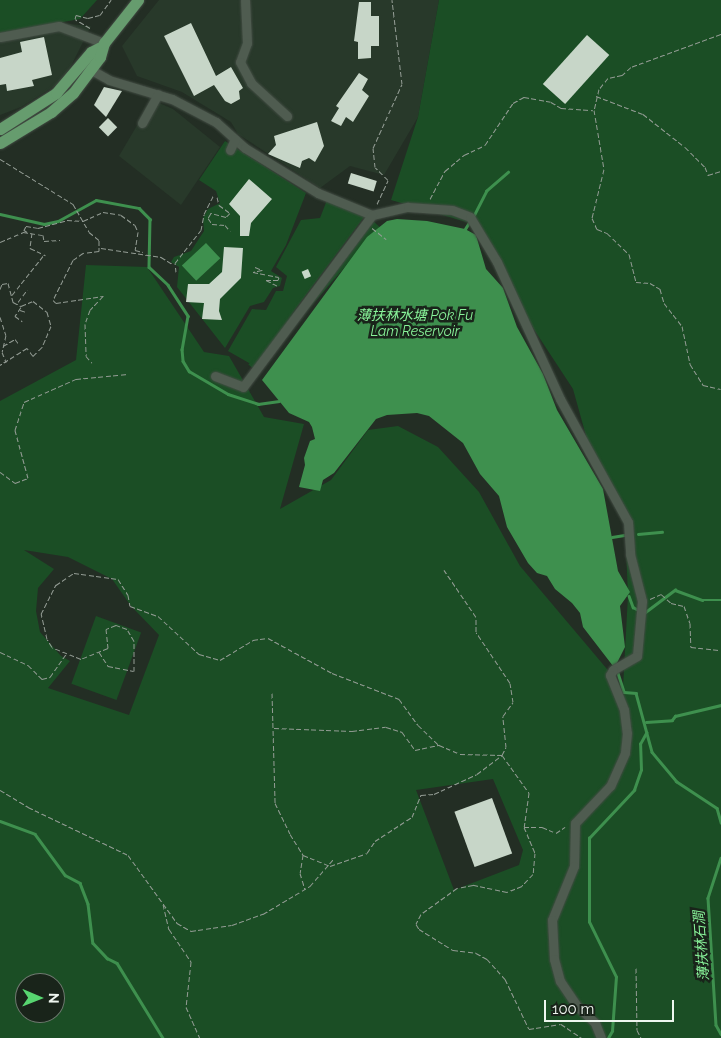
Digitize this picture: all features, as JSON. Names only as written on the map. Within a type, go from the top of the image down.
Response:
[{"type":"main road","points":[[0,144],[51,112],[73,93],[87,68],[91,52],[103,45],[138,0]]},
{"type":"main road","points":[[0,129],[56,94],[87,68]]},
{"type":"street","points":[[245,0],[247,43],[240,62],[251,83],[287,116]]},
{"type":"street","points":[[0,36],[59,26],[103,45]]},
{"type":"street","points":[[87,68],[109,80],[158,94],[216,122],[235,139],[318,193],[372,215],[413,207],[452,210],[466,216],[475,224],[497,262],[560,399],[625,514],[630,530],[630,554],[642,604],[640,648],[631,662],[613,670],[610,675],[626,721],[625,753],[610,786],[581,814],[574,827],[574,866],[566,889],[552,915],[554,959],[560,982],[577,1006],[595,1023],[601,1038]]},
{"type":"street","points":[[142,122],[158,94]]},
{"type":"street","points":[[230,150],[235,139]]},
{"type":"street","points":[[215,376],[243,387],[372,215]]},
{"type":"path","points":[[95,30],[75,19],[76,15],[88,18],[100,15],[111,0]]},
{"type":"path","points":[[372,215],[388,180],[375,167],[373,148],[402,84],[392,0]]},
{"type":"path","points":[[721,34],[608,78],[596,96],[594,110],[604,169],[592,218],[597,229],[607,233],[629,254],[636,282],[650,283],[660,289],[664,303],[682,326],[690,364],[703,385],[721,389]]},
{"type":"path","points":[[596,96],[644,114],[685,147],[705,167],[708,175],[721,171]]},
{"type":"path","points":[[413,207],[427,206],[445,171],[464,155],[485,145],[513,103],[524,97],[551,102],[561,108],[594,110]]},
{"type":"path","points":[[0,159],[74,206],[101,248]]},
{"type":"path","points":[[176,272],[175,266],[198,236],[214,194]]},
{"type":"path","points":[[217,197],[219,205],[230,213],[226,217],[211,213],[208,218],[212,224],[226,225],[230,231]]},
{"type":"path","points":[[27,232],[24,230],[26,226],[82,220],[103,212],[126,218],[138,232],[136,250],[143,252]]},
{"type":"path","points":[[366,223],[386,239]]},
{"type":"path","points":[[0,242],[12,234],[27,232],[43,235],[44,241],[60,240]]},
{"type":"path","points":[[12,295],[45,256],[30,248],[32,233]]},
{"type":"path","points":[[92,363],[86,356],[86,319],[103,296],[56,303],[53,300],[73,260],[83,253],[101,248],[156,257],[175,266]]},
{"type":"path","points":[[256,267],[262,270],[253,272],[279,278],[278,280],[266,280],[278,286]]},
{"type":"path","points":[[0,289],[2,284],[8,283],[13,302],[21,306]]},
{"type":"path","points":[[18,303],[27,290]]},
{"type":"path","points":[[0,365],[27,348],[32,356],[42,347],[51,326],[46,312],[33,301],[21,306],[15,316],[22,321]]},
{"type":"path","points":[[19,310],[26,312]]},
{"type":"path","points":[[0,317],[6,335],[3,347],[6,362]]},
{"type":"path","points":[[3,347],[15,339],[18,343]]},
{"type":"path","points":[[0,472],[15,483],[28,478],[15,430],[24,402],[76,379],[128,374]]},
{"type":"path","points":[[0,790],[28,807],[128,855],[182,927],[198,930],[254,918],[306,889],[330,866],[368,852],[375,840],[412,817],[421,795],[434,794],[477,774],[502,755],[506,747],[503,716],[513,702],[510,684],[476,632],[476,617],[444,570]]},
{"type":"path","points":[[99,652],[108,666],[134,671],[134,641],[127,629],[116,625],[106,629],[108,648],[82,659],[52,647],[47,639],[41,614],[56,585],[74,573],[118,579],[128,595],[130,606],[158,616],[164,624],[199,654],[220,660],[253,640],[268,638],[332,673],[399,699],[418,725],[439,745],[460,754],[502,755]]},
{"type":"path","points":[[642,604],[661,594],[672,603],[684,606],[691,648],[721,650]]},
{"type":"path","points":[[0,652],[28,665],[42,679],[50,677],[67,654]]},
{"type":"path","points":[[272,693],[275,803],[303,855],[300,872],[306,889]]},
{"type":"path","points":[[274,728],[352,731],[386,727],[402,732],[415,750],[439,745]]},
{"type":"path","points":[[502,755],[528,790],[529,804],[524,826],[536,862],[526,883],[504,893],[473,885],[460,886],[425,910],[416,924],[420,929],[453,950],[476,952],[487,959],[508,984],[529,1030],[562,1024],[582,1038]]},
{"type":"path","points":[[524,826],[542,827],[556,833],[566,825],[568,831],[574,827]]},
{"type":"path","points":[[303,855],[330,866]]},
{"type":"path","points":[[330,866],[332,860]]},
{"type":"path","points":[[163,904],[169,929],[191,962],[186,1007],[200,1038]]},
{"type":"path","points":[[636,968],[637,1030],[641,1038]]},
{"type":"shaded area","points":[[0,0],[97,0],[80,19],[0,33]]},
{"type":"shaded area","points":[[159,0],[439,0],[418,117],[384,175],[350,166],[320,188],[238,134],[231,122],[182,92],[137,76],[122,46]]},
{"type":"shaded area","points":[[439,0],[721,0],[721,1038],[0,1038],[0,401],[76,360],[86,265],[147,267],[204,352],[229,356],[264,417],[304,424],[280,509],[331,480],[368,430],[398,426],[438,447],[479,492],[520,566],[623,688],[628,595],[625,526],[595,468],[573,389],[533,328],[473,224],[391,200],[418,117]],"holes":[[[24,550],[68,557],[112,579],[131,606],[159,635],[129,715],[48,688],[70,661],[61,656],[40,632],[36,611],[38,588],[54,569]],[[493,779],[523,850],[519,865],[454,890],[416,790]]]},
{"type":"shaded area","points":[[48,22],[91,26],[71,66],[58,84],[21,107],[0,115],[0,32]]},
{"type":"shaded area","points":[[152,100],[173,109],[220,147],[181,205],[119,156]]},
{"type":"shaded area","points":[[225,141],[306,193],[286,245],[271,271],[282,278],[280,286],[273,288],[264,302],[250,306],[225,348],[177,287],[179,267],[171,262],[174,257],[191,251],[204,231],[203,218],[208,209],[220,203],[216,191],[199,180]]},
{"type":"shaded area","points":[[327,200],[364,217],[256,362],[249,363],[228,351],[252,309],[266,310],[276,291],[283,291],[287,276],[276,267],[301,220],[320,218]]},
{"type":"shaded area","points":[[373,221],[380,227],[255,370],[248,364]]},
{"type":"shaded area","points":[[96,616],[141,632],[116,700],[71,684]]},
{"type":"water","name":"薄扶林水塘 Pok Fu Lam Reservoir","points":[[397,219],[427,221],[465,229],[476,235],[486,269],[503,288],[517,327],[543,374],[557,410],[603,489],[618,571],[630,592],[620,606],[625,647],[616,665],[613,666],[583,627],[580,613],[572,603],[555,589],[547,576],[537,573],[528,563],[507,527],[499,496],[480,474],[463,443],[429,416],[417,413],[387,415],[376,419],[334,473],[323,480],[320,491],[299,487],[305,465],[304,458],[310,441],[315,439],[312,427],[309,422],[289,413],[262,380],[367,237],[387,221]]},
{"type":"water","points":[[206,243],[220,258],[196,281],[182,266]]},
{"type":"building","points":[[359,2],[371,2],[371,16],[379,16],[379,46],[371,46],[371,58],[358,59],[358,42],[354,41]]},
{"type":"building","points":[[191,23],[216,76],[231,67],[243,88],[239,91],[240,99],[231,104],[225,101],[214,85],[194,96],[164,36]]},
{"type":"building","points":[[587,35],[609,55],[565,104],[543,84]]},
{"type":"building","points":[[44,37],[52,75],[32,80],[34,86],[7,91],[6,84],[0,85],[0,58],[22,52],[20,42]]},
{"type":"building","points":[[359,73],[368,79],[362,90],[369,96],[353,122],[346,117],[341,126],[331,121],[339,108],[336,106]]},
{"type":"building","points":[[104,87],[122,91],[106,117],[94,105]]},
{"type":"building","points":[[108,118],[117,127],[108,136],[99,127]]},
{"type":"building","points":[[317,122],[324,146],[315,162],[309,158],[302,161],[300,168],[268,154],[276,145],[274,136]]},
{"type":"building","points":[[351,173],[377,181],[374,191],[348,184]]},
{"type":"building","points":[[249,179],[272,199],[251,223],[249,236],[240,236],[240,216],[229,204]]},
{"type":"building","points":[[224,247],[243,248],[241,278],[220,299],[219,311],[222,320],[202,319],[204,303],[186,302],[188,284],[209,284],[222,272]]},
{"type":"building","points":[[308,269],[311,276],[305,279],[302,272]]},
{"type":"building","points":[[492,798],[512,853],[475,867],[454,812]]},
{"type":"waterway","points":[[473,217],[486,191],[508,172]]},
{"type":"waterway","points":[[0,214],[44,224],[58,221],[96,200],[139,208],[150,219],[149,267],[168,285],[188,316],[182,349],[183,361],[189,371],[228,394],[258,404],[279,401]]},
{"type":"waterway","points":[[465,229],[470,221]]},
{"type":"waterway","points":[[638,534],[662,532]]},
{"type":"waterway","points":[[612,537],[624,535]]},
{"type":"waterway","points":[[629,596],[633,607],[644,613],[675,590],[702,600],[721,600]]},
{"type":"waterway","name":"薄扶林石澗","points":[[617,670],[624,692],[636,693],[652,752],[676,781],[717,808],[721,822]]},
{"type":"waterway","points":[[646,722],[672,720],[675,716],[721,705]]},
{"type":"waterway","points":[[608,1038],[612,1031],[616,977],[589,922],[589,838],[634,790],[641,770],[640,744],[646,733]]},
{"type":"waterway","points":[[0,821],[35,834],[65,875],[80,883],[88,904],[93,943],[107,958],[117,963],[163,1038]]},
{"type":"waterway","name":"薄扶林石澗","points":[[721,858],[708,898],[716,1025],[721,1034]]}]
